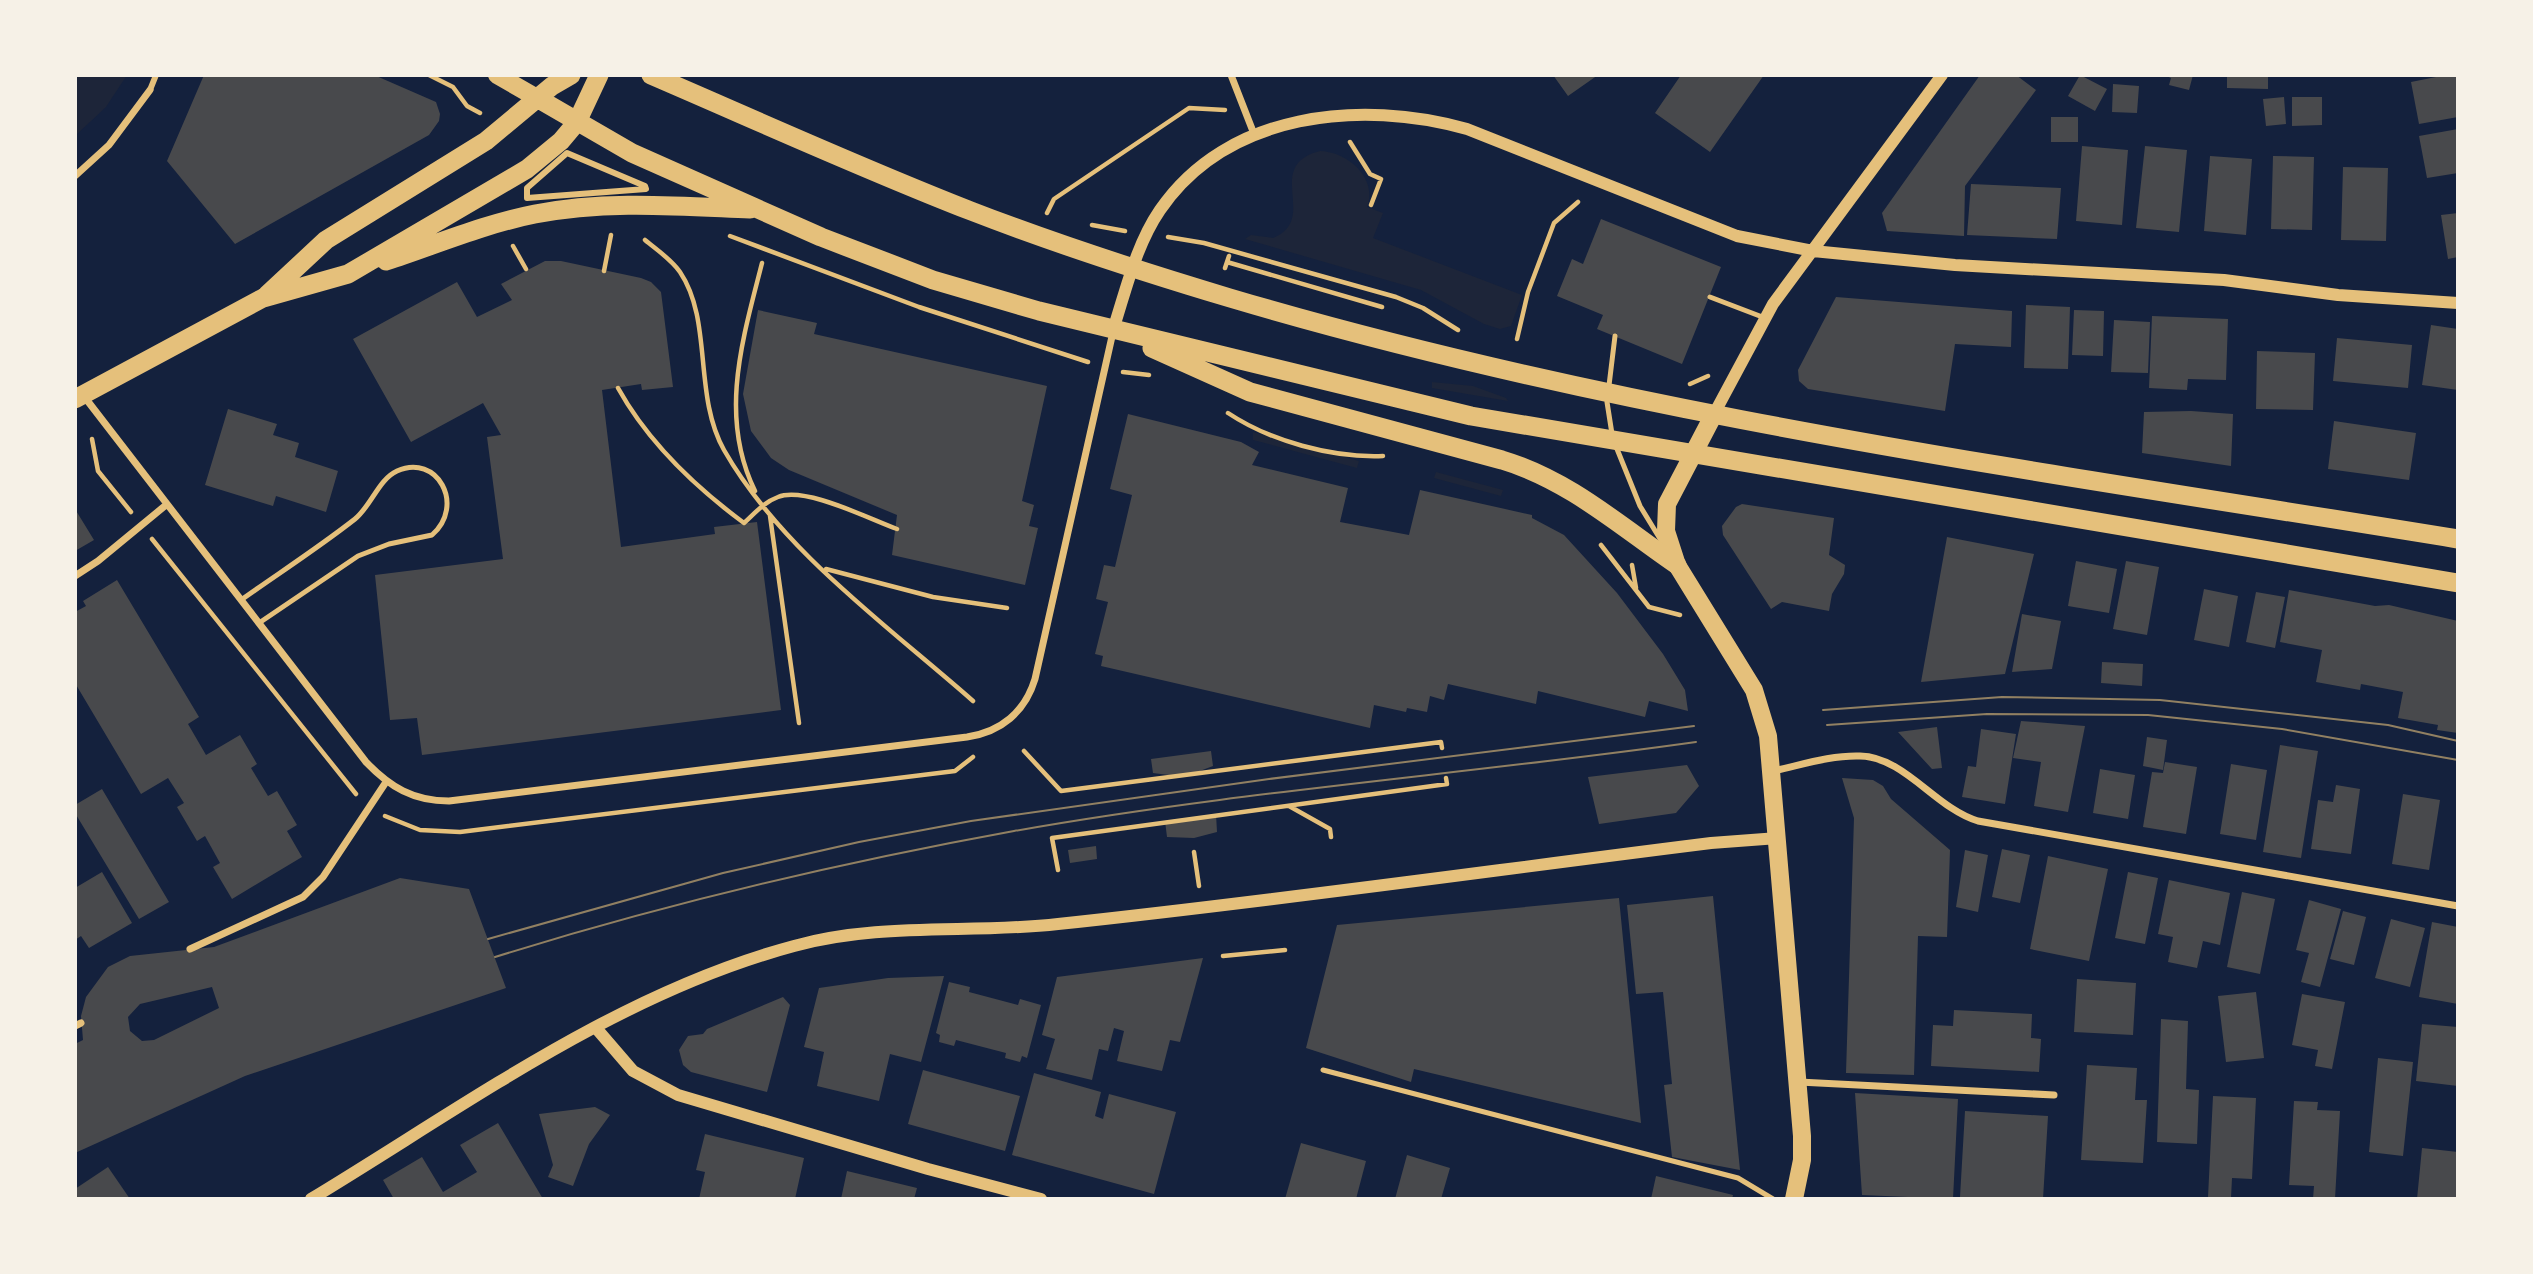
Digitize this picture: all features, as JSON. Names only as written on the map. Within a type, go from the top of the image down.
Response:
[{"type":"highway","points":[[263,298],[326,240],[486,141],[537,98],[571,75]]},
{"type":"highway","points":[[348,274],[527,169],[561,141],[577,122],[599,75]]},
{"type":"highway","points":[[651,75],[974,212],[1233,299],[1396,343],[1714,414],[2112,483],[2458,539]]},
{"type":"highway","points":[[537,98],[632,153],[933,280],[1015,305],[1113,330],[1433,408],[2458,583]]},
{"type":"highway","points":[[79,397],[263,298],[348,274],[490,226],[570,208],[619,205],[760,209]]},
{"type":"highway","points":[[1113,330],[1250,392],[1502,460],[1547,476],[1575,492],[1677,565]]},
{"type":"main road","points":[[497,75],[537,98]]},
{"type":"main road","points":[[1714,414],[1671,494],[1665,516],[1668,541],[1677,565],[1761,706],[1772,762],[1802,1160],[1794,1199]]},
{"type":"street","points":[[75,176],[115,138],[150,90],[156,75]]},
{"type":"street","points":[[1231,75],[1255,134]]},
{"type":"street","points":[[1714,414],[1765,318],[1942,75]]},
{"type":"street","points":[[79,397],[366,762],[386,782],[425,799],[464,800],[967,737],[999,727],[1020,710],[1035,679],[1113,330],[1133,267],[1166,202],[1203,167],[1255,134],[1297,122],[1343,115],[1379,114],[1444,123],[1496,139],[1737,236],[1813,251],[1955,265],[2224,280],[2338,295],[2458,303]]},
{"type":"street","points":[[570,153],[646,189],[624,190],[562,194],[531,200],[525,193],[570,153]]},
{"type":"street","points":[[75,576],[98,561],[166,505]]},
{"type":"street","points":[[1772,762],[1871,758],[1895,768],[1956,812],[1978,821],[2458,906]]},
{"type":"street","points":[[190,950],[303,897],[323,877],[386,782]]},
{"type":"street","points":[[311,1199],[596,1028],[680,986],[792,946],[863,933],[1057,924],[1697,845],[1778,838]]},
{"type":"street","points":[[596,1028],[633,1071],[678,1095],[928,1169],[1041,1199]]},
{"type":"street","points":[[1798,1082],[2054,1095]]},
{"type":"lane","points":[[1710,297],[1765,318]]},
{"type":"lane","points":[[1615,336],[1607,412],[1614,441],[1643,512],[1677,565]]},
{"type":"lane","points":[[240,600],[354,520],[398,471],[417,468],[428,472],[443,484],[449,500],[447,512],[432,535],[389,544],[358,556],[259,623]]},
{"type":"lane","points":[[1323,1070],[1738,1178],[1773,1199]]},
{"type":"path","points":[[429,75],[453,87],[467,106]]},
{"type":"path","points":[[1047,214],[1054,199],[1186,110],[1197,107],[1210,111]]},
{"type":"path","points":[[1350,142],[1370,174],[1381,179],[1371,205]]},
{"type":"path","points":[[1517,339],[1528,292],[1554,223],[1578,202]]},
{"type":"path","points":[[721,233],[873,291],[1066,355]]},
{"type":"path","points":[[604,271],[611,235]]},
{"type":"path","points":[[645,240],[676,267],[689,290],[711,422],[728,457],[770,515],[822,568],[973,701]]},
{"type":"path","points":[[512,244],[526,269]]},
{"type":"path","points":[[1245,256],[1413,303],[1466,335]]},
{"type":"path","points":[[1225,268],[1228,259],[1382,307]]},
{"type":"path","points":[[762,263],[740,350],[735,400],[741,453],[763,506]]},
{"type":"path","points":[[618,387],[667,454],[716,503],[744,523],[763,506],[788,495],[808,497],[897,529]]},
{"type":"path","points":[[79,397],[98,471],[136,519]]},
{"type":"path","points":[[770,515],[799,723]]},
{"type":"path","points":[[148,534],[335,772],[363,802]]},
{"type":"path","points":[[1594,539],[1650,607],[1715,625]]},
{"type":"path","points":[[822,568],[921,594],[1007,608]]},
{"type":"path","points":[[395,822],[432,832],[460,832],[955,771],[966,764],[999,727]]},
{"type":"path","points":[[1024,751],[1061,791],[1441,742],[1442,748]]},
{"type":"path","points":[[1058,870],[1052,838],[1447,784],[1446,778]]},
{"type":"path","points":[[1287,805],[1330,829],[1331,837]]},
{"type":"path","points":[[1194,852],[1199,888]]},
{"type":"path","points":[[1223,956],[1285,950]]},
{"type":"shaded area","points":[[75,75],[127,75],[106,107],[75,136]]},
{"type":"shaded area","points":[[1320,151],[1341,156],[1358,168],[1364,177],[1369,196],[1367,207],[1383,213],[1373,238],[1522,295],[1511,326],[1500,329],[1484,324],[1421,290],[1245,239],[1251,235],[1273,238],[1286,229],[1292,219],[1292,180],[1295,168],[1303,158]]},
{"type":"shaded area","points":[[1432,382],[1473,386],[1508,401],[1432,388]]},
{"type":"shaded area","points":[[1253,432],[1359,461],[1357,468],[1253,440]]},
{"type":"shaded area","points":[[1436,472],[1503,490],[1501,496],[1434,478]]},
{"type":"building","points":[[204,75],[374,75],[436,102],[439,121],[429,135],[235,244],[167,161]]},
{"type":"building","points":[[1553,75],[1598,75],[1568,96]]},
{"type":"building","points":[[1681,75],[1764,75],[1710,152],[1655,113]]},
{"type":"building","points":[[1980,75],[2016,75],[2036,90],[1965,186],[1964,236],[1887,231],[1882,213]]},
{"type":"building","points":[[2080,75],[2107,89],[2095,111],[2068,96]]},
{"type":"building","points":[[2164,75],[2193,75],[2189,90],[2169,85],[2171,78]]},
{"type":"building","points":[[2227,75],[2268,75],[2268,89],[2227,88]]},
{"type":"building","points":[[2458,75],[2458,117],[2419,124],[2411,82]]},
{"type":"building","points":[[2113,84],[2139,86],[2137,113],[2112,112]]},
{"type":"building","points":[[2284,97],[2286,124],[2266,126],[2263,99]]},
{"type":"building","points":[[2292,97],[2322,97],[2322,125],[2292,126]]},
{"type":"building","points":[[2051,117],[2078,117],[2078,142],[2051,142]]},
{"type":"building","points":[[2458,129],[2458,173],[2427,178],[2419,136]]},
{"type":"building","points":[[2082,146],[2128,150],[2122,225],[2076,221]]},
{"type":"building","points":[[2145,146],[2187,150],[2179,232],[2136,228]]},
{"type":"building","points":[[2210,156],[2252,159],[2246,235],[2204,231]]},
{"type":"building","points":[[2273,156],[2314,157],[2312,230],[2271,229]]},
{"type":"building","points":[[2343,167],[2388,168],[2386,241],[2341,240]]},
{"type":"building","points":[[1971,184],[2061,188],[2057,239],[1967,235]]},
{"type":"building","points":[[2458,213],[2458,257],[2448,259],[2441,215]]},
{"type":"building","points":[[1601,219],[1721,267],[1682,364],[1597,329],[1603,315],[1557,296],[1572,259],[1583,264]]},
{"type":"building","points":[[545,261],[561,261],[641,278],[651,282],[661,292],[673,387],[642,390],[641,384],[602,390],[621,547],[715,534],[714,527],[757,522],[781,710],[422,755],[417,718],[390,720],[375,575],[503,559],[487,437],[501,435],[483,403],[411,442],[353,339],[457,282],[477,317],[512,300],[501,284]]},
{"type":"building","points":[[1836,297],[2012,311],[2011,347],[1955,344],[1945,411],[1808,389],[1799,381],[1798,370]]},
{"type":"building","points":[[2026,305],[2070,307],[2068,369],[2024,368]]},
{"type":"building","points":[[758,310],[817,323],[814,334],[1047,386],[1022,501],[1034,505],[1029,526],[1038,528],[1025,585],[892,555],[897,515],[789,470],[771,458],[751,431],[743,394]]},
{"type":"building","points":[[2074,310],[2104,311],[2103,356],[2072,355]]},
{"type":"building","points":[[2152,316],[2228,319],[2226,380],[2188,379],[2187,390],[2149,388]]},
{"type":"building","points":[[2114,320],[2150,322],[2148,373],[2111,372]]},
{"type":"building","points":[[2431,325],[2458,329],[2458,390],[2422,385]]},
{"type":"building","points":[[2337,338],[2412,345],[2408,388],[2333,381]]},
{"type":"building","points":[[2257,351],[2315,353],[2313,410],[2256,409]]},
{"type":"building","points":[[228,409],[277,424],[273,435],[299,443],[295,457],[338,471],[326,512],[276,496],[273,506],[205,485]]},
{"type":"building","points":[[2144,412],[2233,414],[2231,466],[2142,453]]},
{"type":"building","points":[[1128,414],[1241,442],[1259,452],[1252,465],[1348,488],[1340,522],[1409,535],[1420,490],[1532,515],[1532,518],[1564,535],[1617,593],[1663,654],[1685,690],[1688,711],[1649,701],[1645,717],[1538,691],[1536,704],[1448,684],[1444,700],[1430,696],[1427,712],[1407,708],[1406,712],[1374,705],[1370,728],[1101,666],[1103,656],[1095,654],[1108,602],[1096,599],[1104,565],[1115,567],[1132,495],[1110,489]]},
{"type":"building","points":[[2334,421],[2416,433],[2409,480],[2328,469]]},
{"type":"building","points":[[1742,504],[1834,518],[1829,555],[1845,565],[1844,574],[1832,594],[1829,611],[1782,602],[1771,609],[1723,535],[1722,526],[1736,507]]},
{"type":"building","points":[[75,509],[94,540],[75,551]]},
{"type":"building","points":[[1947,537],[2034,554],[2005,674],[1921,682]]},
{"type":"building","points":[[2076,561],[2117,569],[2109,613],[2068,606]]},
{"type":"building","points":[[2126,561],[2159,567],[2147,635],[2113,629]]},
{"type":"building","points":[[117,580],[199,717],[188,724],[206,755],[240,735],[257,764],[251,768],[268,796],[277,791],[297,825],[287,831],[302,857],[232,899],[213,867],[220,863],[205,836],[197,841],[177,807],[184,803],[168,778],[141,794],[75,683],[75,612],[86,606],[83,601]]},
{"type":"building","points":[[2204,589],[2238,596],[2229,647],[2194,640]]},
{"type":"building","points":[[2289,590],[2375,606],[2389,605],[2458,621],[2458,733],[2437,730],[2438,725],[2398,718],[2403,692],[2361,684],[2360,690],[2316,682],[2322,650],[2280,642]]},
{"type":"building","points":[[2256,592],[2285,597],[2275,648],[2246,642]]},
{"type":"building","points":[[2022,614],[2061,621],[2052,669],[2012,672]]},
{"type":"building","points":[[2102,662],[2143,664],[2142,686],[2101,683]]},
{"type":"building","points":[[2021,721],[2085,726],[2068,812],[2034,806],[2041,762],[2013,758]]},
{"type":"building","points":[[1937,727],[1942,768],[1932,769],[1898,732]]},
{"type":"building","points":[[1981,729],[2016,734],[2005,804],[1962,797],[1968,766],[1976,767]]},
{"type":"building","points":[[2147,737],[2167,740],[2163,770],[2143,766]]},
{"type":"building","points":[[2280,745],[2318,751],[2301,858],[2263,852]]},
{"type":"building","points":[[1211,751],[1213,766],[1184,777],[1153,773],[1151,759]]},
{"type":"building","points":[[2165,762],[2197,767],[2186,834],[2143,827],[2152,772],[2163,773]]},
{"type":"building","points":[[2231,764],[2267,770],[2256,840],[2220,834]]},
{"type":"building","points":[[1687,765],[1699,786],[1676,813],[1599,824],[1588,777]]},
{"type":"building","points":[[2100,769],[2135,775],[2128,819],[2093,813]]},
{"type":"building","points":[[1842,778],[1873,780],[1883,786],[1891,799],[1950,850],[1947,937],[1918,936],[1914,1075],[1846,1073],[1854,818]]},
{"type":"building","points":[[2336,785],[2360,789],[2351,854],[2311,849],[2318,800],[2333,802]]},
{"type":"building","points":[[102,789],[169,902],[139,919],[75,813],[75,805]]},
{"type":"building","points":[[2403,794],[2440,800],[2429,870],[2392,864]]},
{"type":"building","points":[[1216,814],[1217,832],[1194,838],[1167,837],[1165,821]]},
{"type":"building","points":[[1096,846],[1097,859],[1070,863],[1068,850]]},
{"type":"building","points":[[2002,849],[2030,855],[2020,903],[1992,897]]},
{"type":"building","points":[[1965,850],[1988,855],[1978,912],[1956,907]]},
{"type":"building","points":[[2048,856],[2108,869],[2089,961],[2030,949]]},
{"type":"building","points":[[102,872],[132,923],[89,948],[81,936],[75,940],[75,888]]},
{"type":"building","points":[[2128,872],[2158,878],[2145,944],[2115,938]]},
{"type":"building","points":[[400,878],[469,889],[506,988],[245,1076],[75,1153],[75,1044],[83,1040],[81,1016],[86,997],[108,967],[130,956],[214,947]],"holes":[[[212,987],[219,1008],[154,1040],[142,1041],[130,1031],[128,1017],[140,1004]]]},
{"type":"building","points":[[2169,880],[2230,893],[2220,945],[2203,941],[2197,968],[2168,962],[2173,937],[2158,934]]},
{"type":"building","points":[[2242,892],[2275,899],[2260,974],[2227,967]]},
{"type":"building","points":[[1713,896],[1740,1170],[1672,1157],[1664,1085],[1672,1084],[1663,992],[1636,994],[1627,905]]},
{"type":"building","points":[[1619,898],[1641,1123],[1414,1069],[1411,1082],[1306,1048],[1337,925]]},
{"type":"building","points":[[2309,900],[2341,909],[2320,987],[2301,982],[2309,953],[2296,950]]},
{"type":"building","points":[[2343,911],[2366,917],[2354,965],[2330,959]]},
{"type":"building","points":[[2391,919],[2425,928],[2410,987],[2375,978]]},
{"type":"building","points":[[2432,922],[2458,927],[2458,1004],[2419,997]]},
{"type":"building","points":[[1203,958],[1180,1042],[1170,1040],[1162,1071],[1117,1061],[1124,1031],[1114,1028],[1108,1051],[1099,1049],[1092,1080],[1046,1069],[1055,1039],[1042,1035],[1057,977]]},
{"type":"building","points":[[944,976],[921,1062],[890,1054],[879,1101],[817,1086],[824,1052],[804,1047],[819,988],[888,978]]},
{"type":"building","points":[[2077,979],[2136,983],[2133,1035],[2074,1032]]},
{"type":"building","points":[[949,982],[970,987],[969,992],[1018,1005],[1020,999],[1041,1005],[1027,1058],[1022,1056],[1020,1062],[1005,1058],[1006,1053],[956,1040],[954,1046],[939,1042],[940,1035],[936,1033]]},
{"type":"building","points":[[2256,992],[2264,1058],[2226,1062],[2218,996]]},
{"type":"building","points":[[2302,994],[2345,1002],[2332,1069],[2315,1066],[2318,1050],[2292,1045]]},
{"type":"building","points":[[783,997],[790,1005],[767,1092],[691,1072],[683,1065],[679,1050],[688,1036],[703,1034],[707,1029]]},
{"type":"building","points":[[1954,1010],[2032,1014],[2031,1038],[2041,1039],[2039,1072],[1931,1066],[1933,1025],[1953,1026]]},
{"type":"building","points":[[2161,1019],[2188,1021],[2186,1089],[2199,1090],[2197,1144],[2157,1142]]},
{"type":"building","points":[[2422,1024],[2458,1027],[2458,1086],[2416,1081]]},
{"type":"building","points":[[2378,1058],[2413,1062],[2403,1156],[2369,1152]]},
{"type":"building","points":[[2087,1065],[2137,1068],[2135,1100],[2147,1100],[2143,1163],[2081,1160]]},
{"type":"building","points":[[923,1070],[1020,1096],[1005,1151],[908,1124]]},
{"type":"building","points":[[1034,1073],[1101,1092],[1095,1116],[1103,1119],[1109,1094],[1176,1112],[1154,1194],[1012,1155]]},
{"type":"building","points":[[1855,1093],[1958,1099],[1953,1199],[1862,1195]]},
{"type":"building","points":[[2213,1096],[2256,1098],[2252,1179],[2232,1178],[2231,1198],[2208,1197]]},
{"type":"building","points":[[2294,1101],[2318,1102],[2317,1110],[2340,1111],[2335,1199],[2313,1199],[2314,1186],[2289,1185]]},
{"type":"building","points":[[595,1107],[610,1115],[589,1144],[573,1186],[548,1177],[553,1165],[539,1114]]},
{"type":"building","points":[[1965,1111],[2048,1116],[2043,1199],[1960,1197]]},
{"type":"building","points":[[498,1123],[543,1199],[394,1199],[383,1180],[422,1157],[443,1192],[477,1172],[460,1145]]},
{"type":"building","points":[[705,1134],[804,1158],[795,1199],[699,1199],[705,1172],[696,1170]]},
{"type":"building","points":[[1301,1143],[1366,1161],[1356,1199],[1285,1199]]},
{"type":"building","points":[[2422,1148],[2458,1152],[2458,1199],[2417,1199]]},
{"type":"building","points":[[1407,1155],[1450,1168],[1441,1199],[1395,1199]]},
{"type":"building","points":[[108,1167],[130,1199],[75,1199],[75,1189]]},
{"type":"building","points":[[847,1171],[917,1188],[914,1199],[841,1199]]},
{"type":"building","points":[[1656,1176],[1733,1195],[1732,1199],[1651,1199]]},
{"type":"tram line","points":[[1823,710],[2002,697],[2160,700],[2388,725],[2458,741]]},
{"type":"tram line","points":[[1827,725],[1987,714],[2148,715],[2282,729],[2458,760]]},
{"type":"tram line","points":[[488,939],[723,873],[859,842],[971,821],[1269,779],[1694,726]]},
{"type":"tram line","points":[[495,957],[623,919],[752,886],[1014,831],[1184,805],[1696,742]]}]
